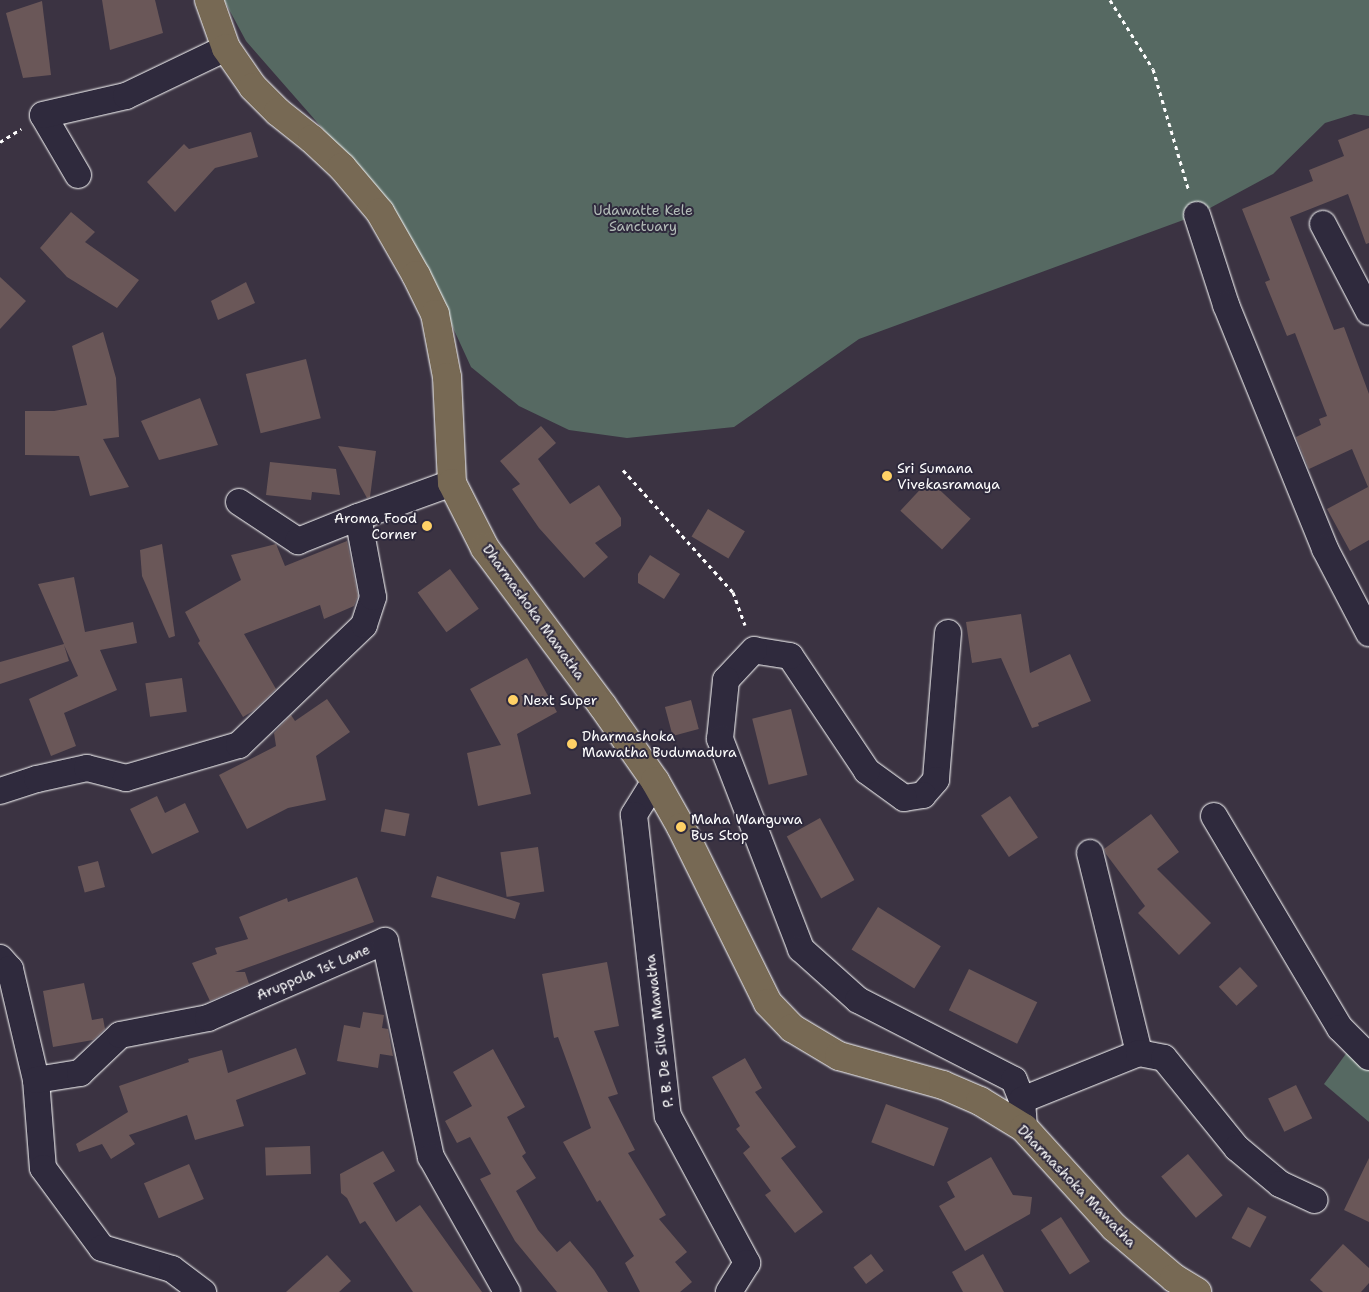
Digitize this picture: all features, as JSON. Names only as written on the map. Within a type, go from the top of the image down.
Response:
[{"type":"main road","name":"Dharmashoka Mawatha","points":[[208,0],[226,48],[253,87],[278,112],[312,138],[342,167],[374,205],[416,275],[435,314],[448,377],[452,483],[485,548],[602,705],[655,781],[681,827],[768,1003],[792,1028],[839,1056],[943,1085],[980,1101],[1024,1128],[1114,1227],[1174,1278],[1197,1292]]},
{"type":"street","points":[[78,175],[43,115],[126,96],[226,48]]},
{"type":"street","points":[[1196,215],[1226,305],[1325,549],[1369,633]]},
{"type":"street","points":[[1323,224],[1369,312]]},
{"type":"street","points":[[240,502],[298,541],[452,483]]},
{"type":"street","points":[[0,791],[88,768],[126,778],[239,745],[364,624],[373,597],[358,517]]},
{"type":"street","points":[[948,633],[936,780],[923,795],[904,798],[866,771],[790,656],[754,650],[726,680],[720,739],[801,949],[858,1000],[1014,1080],[1022,1100],[1024,1128]]},
{"type":"street","name":"P. B. De Silva Mawatha","points":[[655,781],[634,816],[668,1116],[747,1263],[729,1292]]},
{"type":"street","points":[[1214,816],[1340,1028],[1369,1057]]},
{"type":"street","points":[[1090,853],[1139,1053]]},
{"type":"street","name":"Aruppola 1st Lane","points":[[36,1080],[80,1072],[120,1035],[208,1018],[385,941],[431,1157],[507,1292]]},
{"type":"street","points":[[0,958],[10,969],[36,1080],[43,1168],[102,1248],[172,1269],[203,1292]]},
{"type":"street","points":[[1022,1100],[1139,1053],[1164,1058],[1238,1148],[1280,1184],[1314,1200]]},
{"type":"path","points":[[1110,0],[1154,69],[1196,215]]},
{"type":"path","points":[[623,470],[733,592],[754,650]]},
{"type":"green space","name":"Udawatte Kele Sanctuary","points":[[224,0],[1369,0],[1369,116],[1354,114],[1325,123],[1273,174],[1197,215],[859,339],[734,427],[627,438],[569,430],[519,406],[471,367],[443,306],[365,177],[246,41]]},
{"type":"green space","points":[[1353,1044],[1369,1059],[1369,1122],[1324,1084]]},
{"type":"building","points":[[102,0],[155,0],[163,33],[110,50]]},
{"type":"building","points":[[42,1],[51,75],[23,78],[6,13]]},
{"type":"building","points":[[1369,128],[1369,243],[1366,244],[1348,194],[1290,217],[1334,330],[1344,327],[1369,394],[1369,540],[1350,551],[1327,509],[1368,487],[1352,449],[1309,469],[1308,467],[1296,437],[1321,425],[1319,419],[1327,416],[1295,333],[1287,336],[1265,282],[1270,280],[1242,209],[1313,181],[1309,170],[1344,156],[1338,140]]},
{"type":"building","points":[[251,132],[258,157],[215,168],[175,212],[147,182],[184,144],[189,149]]},
{"type":"building","points":[[71,212],[95,232],[85,242],[139,280],[117,308],[67,277],[40,248]]},
{"type":"building","points":[[0,277],[26,301],[0,329]]},
{"type":"building","points":[[246,282],[255,303],[218,320],[211,301]]},
{"type":"building","points":[[103,332],[116,378],[119,437],[103,439],[129,487],[90,496],[79,456],[25,455],[25,411],[54,411],[87,405],[72,346]]},
{"type":"building","points":[[306,359],[321,418],[261,433],[246,374]]},
{"type":"building","points":[[200,398],[218,445],[159,460],[141,421]]},
{"type":"building","points":[[541,426],[556,443],[538,459],[570,504],[599,485],[621,518],[621,526],[595,543],[608,557],[584,578],[539,528],[512,489],[520,484],[500,461]]},
{"type":"building","points":[[338,446],[376,451],[370,497],[367,498]]},
{"type":"building","points":[[270,462],[336,469],[340,495],[312,492],[311,500],[266,495]]},
{"type":"building","points":[[929,480],[971,519],[942,550],[900,511]]},
{"type":"building","points":[[708,509],[745,531],[728,559],[692,536]]},
{"type":"building","points":[[347,541],[358,596],[354,606],[324,619],[320,605],[244,634],[276,689],[253,711],[243,717],[198,643],[200,641],[185,612],[241,580],[231,555],[276,544],[285,566]]},
{"type":"building","points":[[162,544],[175,636],[169,638],[142,576],[140,550]]},
{"type":"building","points":[[650,555],[680,574],[664,599],[638,583],[638,574]]},
{"type":"building","points":[[450,569],[479,609],[446,632],[418,593]]},
{"type":"building","points":[[74,577],[85,632],[133,622],[137,643],[100,650],[117,690],[64,713],[76,746],[51,756],[29,699],[78,676],[64,645],[69,661],[0,684],[0,662],[64,644],[38,584]]},
{"type":"building","points":[[1021,614],[1030,673],[1070,654],[1091,701],[1038,723],[1039,726],[1032,728],[1001,658],[972,663],[966,622]]},
{"type":"building","points":[[527,658],[557,712],[517,734],[531,794],[478,806],[467,753],[501,745],[470,689]]},
{"type":"building","points":[[182,678],[187,712],[150,717],[145,683]]},
{"type":"building","points":[[327,699],[350,732],[316,756],[326,800],[288,808],[247,829],[219,775],[276,746],[274,733],[291,715],[295,721]]},
{"type":"building","points":[[691,700],[699,729],[673,736],[665,707]]},
{"type":"building","points":[[791,709],[807,775],[769,785],[752,719]]},
{"type":"building","points":[[157,796],[165,813],[185,803],[199,832],[152,854],[130,809]]},
{"type":"building","points":[[1010,796],[1038,837],[1009,857],[981,816]]},
{"type":"building","points":[[385,809],[410,814],[405,836],[381,832]]},
{"type":"building","points":[[1151,814],[1179,852],[1157,869],[1211,923],[1179,955],[1138,913],[1145,906],[1104,849]]},
{"type":"building","points":[[820,818],[854,880],[821,899],[787,836]]},
{"type":"building","points":[[538,847],[544,892],[507,897],[500,852]]},
{"type":"building","points":[[98,861],[105,887],[85,893],[78,866]]},
{"type":"building","points":[[437,876],[520,903],[515,919],[431,897]]},
{"type":"building","points":[[357,877],[374,922],[235,972],[245,972],[249,984],[210,1001],[192,963],[217,954],[215,948],[248,939],[239,917],[287,898],[288,902]]},
{"type":"building","points":[[878,907],[941,946],[914,989],[852,949]]},
{"type":"building","points":[[607,962],[619,1026],[594,1031],[618,1094],[608,1097],[635,1150],[628,1153],[666,1215],[659,1219],[687,1252],[675,1262],[692,1282],[680,1292],[640,1292],[625,1263],[634,1256],[600,1200],[597,1202],[563,1142],[591,1128],[558,1037],[554,1038],[542,974]]},
{"type":"building","points":[[1240,967],[1258,986],[1237,1006],[1219,987]]},
{"type":"building","points":[[969,969],[1037,1002],[1017,1044],[949,1010]]},
{"type":"building","points":[[84,983],[92,1020],[103,1018],[105,1029],[93,1040],[53,1047],[43,991]]},
{"type":"building","points":[[363,1012],[384,1015],[382,1028],[388,1029],[393,1056],[380,1054],[378,1068],[337,1061],[344,1025],[360,1028]]},
{"type":"building","points":[[296,1048],[306,1074],[236,1100],[244,1126],[195,1140],[187,1115],[129,1135],[135,1144],[111,1159],[102,1144],[79,1152],[76,1144],[128,1112],[119,1086],[189,1062],[188,1059],[222,1050],[228,1073]]},
{"type":"building","points":[[493,1049],[525,1107],[507,1117],[526,1153],[522,1156],[536,1178],[516,1191],[538,1230],[557,1252],[570,1241],[594,1270],[608,1292],[557,1292],[515,1241],[480,1179],[491,1174],[470,1137],[457,1143],[445,1121],[472,1106],[453,1072]]},
{"type":"building","points":[[745,1058],[762,1088],[755,1092],[796,1147],[781,1158],[823,1212],[795,1233],[765,1195],[771,1191],[743,1153],[750,1147],[736,1129],[740,1126],[712,1077]]},
{"type":"building","points":[[1296,1085],[1312,1118],[1284,1132],[1268,1099]]},
{"type":"building","points":[[886,1104],[949,1128],[934,1166],[871,1142]]},
{"type":"building","points":[[310,1146],[311,1174],[266,1176],[265,1148]]},
{"type":"building","points":[[383,1151],[395,1171],[373,1183],[396,1222],[420,1205],[482,1292],[413,1292],[365,1221],[360,1224],[347,1198],[341,1193],[340,1174]]},
{"type":"building","points":[[1188,1154],[1223,1195],[1196,1218],[1161,1176]]},
{"type":"building","points":[[991,1157],[1013,1195],[1032,1197],[1030,1214],[965,1251],[939,1206],[955,1197],[947,1182]]},
{"type":"building","points":[[1369,1158],[1369,1222],[1344,1210]]},
{"type":"building","points":[[189,1164],[204,1199],[159,1218],[144,1183]]},
{"type":"building","points":[[1248,1207],[1267,1217],[1250,1248],[1232,1238]]},
{"type":"building","points":[[1061,1217],[1090,1261],[1070,1275],[1041,1230]]},
{"type":"building","points":[[1343,1244],[1369,1268],[1369,1283],[1361,1292],[1323,1292],[1310,1280]]},
{"type":"building","points":[[871,1254],[884,1271],[866,1284],[853,1267]]},
{"type":"building","points":[[983,1254],[1004,1292],[963,1292],[952,1272]]},
{"type":"building","points":[[327,1255],[351,1281],[339,1292],[286,1292]]},
{"type":"place","name":"Sri Sumana Vivekasramaya","points":[[887,476]]},
{"type":"place","name":"Aroma Food Corner","points":[[427,526]]},
{"type":"place","name":"Next Super","points":[[513,700]]},
{"type":"place","name":"Dharmashoka Mawatha Budumadura","points":[[572,744]]},
{"type":"place","name":"Maha Wanguwa Bus Stop","points":[[681,827]]}]
